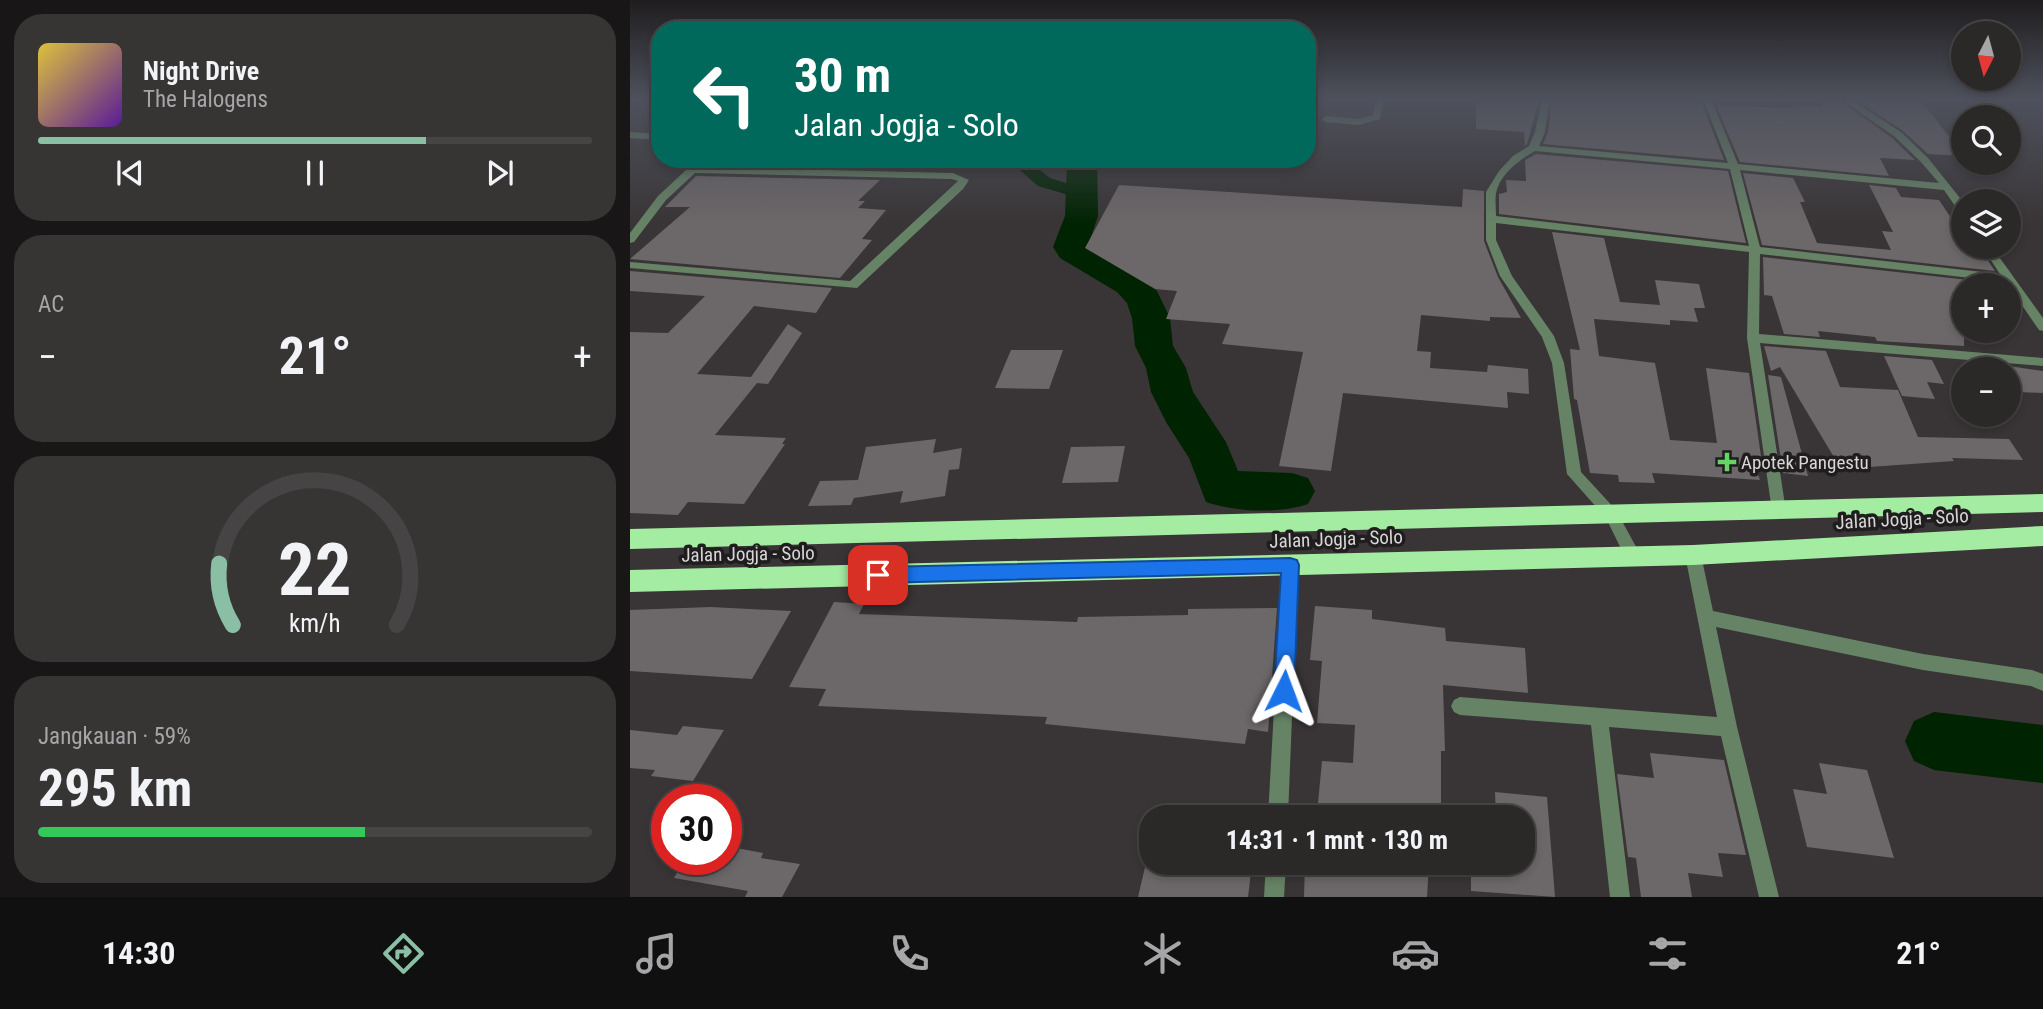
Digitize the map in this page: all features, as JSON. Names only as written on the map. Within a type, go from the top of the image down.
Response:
[{"type":"highway","name":"Jalan Jogja - Solo","points":[[630,540],[2043,503]]},
{"type":"highway","name":"Jalan Jogja - Solo","points":[[630,581],[1693,555],[2043,536]]},
{"type":"street","points":[[1533,148],[1536,141]]},
{"type":"street","points":[[1724,141],[1734,167],[1755,247],[1753,338],[1779,511]]},
{"type":"street","points":[[1908,141],[1951,192]]},
{"type":"street","points":[[1633,556],[1611,514],[1574,474],[1558,363],[1548,336],[1506,276],[1491,240],[1490,192],[1502,173],[1516,158],[1533,148],[1948,187]]},
{"type":"street","points":[[630,240],[662,198],[693,168]]},
{"type":"street","points":[[630,265],[853,285],[964,180],[953,176],[691,170]]},
{"type":"street","points":[[1491,219],[1755,247],[1961,273]]},
{"type":"street","points":[[2021,296],[2043,327]]},
{"type":"street","points":[[1753,338],[2043,362]]},
{"type":"street","points":[[1693,555],[1728,727],[1769,897]]},
{"type":"street","points":[[1279,805],[1290,565]]},
{"type":"street","points":[[1705,617],[1923,662],[2032,678],[2043,683]]},
{"type":"street","points":[[1461,706],[1728,727]]},
{"type":"street","points":[[1599,717],[1620,897]]},
{"type":"street","points":[[1274,897],[1275,875]]},
{"type":"building","points":[[1544,141],[1716,141],[1724,160],[1543,144]]},
{"type":"building","points":[[1731,141],[1895,141],[1915,160],[1880,158],[1889,176],[1740,162]]},
{"type":"building","points":[[1914,141],[1951,141],[1951,155],[1928,154]]},
{"type":"building","points":[[1536,154],[1728,171],[1746,243],[1499,214],[1499,194],[1507,192],[1506,180],[1526,181],[1525,160]]},
{"type":"building","points":[[1743,173],[1793,178],[1805,202],[1800,202],[1817,243],[1891,250],[1882,231],[1893,232],[1869,185],[1896,188],[1901,197],[1939,200],[1951,218],[1951,259],[1987,259],[1995,271],[1762,245]]},
{"type":"building","points":[[696,176],[880,180],[858,201],[865,201],[858,208],[886,210],[862,239],[872,240],[840,278],[630,259],[690,207],[665,207]]},
{"type":"building","points":[[1119,185],[1462,207],[1463,189],[1484,191],[1484,241],[1498,277],[1521,318],[1490,317],[1490,321],[1421,315],[1417,351],[1431,352],[1430,368],[1487,372],[1488,365],[1528,369],[1529,394],[1507,392],[1508,408],[1343,393],[1331,471],[1279,466],[1303,352],[1222,344],[1230,324],[1166,319],[1177,291],[1155,289],[1085,248]]},
{"type":"building","points":[[1552,232],[1604,238],[1620,302],[1660,305],[1655,280],[1699,284],[1705,308],[1694,308],[1698,322],[1670,320],[1670,325],[1594,319],[1599,356],[1655,363],[1670,440],[1717,443],[1706,368],[1749,373],[1763,470],[1756,469],[1760,480],[1652,473],[1655,483],[1619,482],[1618,475],[1590,473],[1577,400],[1574,399],[1570,349],[1580,350]]},
{"type":"building","points":[[1763,257],[1951,278],[1951,343],[1964,343],[1964,346],[1877,341],[1875,337],[1818,331],[1820,337],[1784,334],[1772,296],[1764,295]]},
{"type":"building","points":[[630,271],[832,288],[816,313],[754,306],[697,374],[751,377],[788,324],[802,333],[768,384],[757,383],[715,435],[786,438],[782,444],[785,444],[744,504],[688,502],[678,515],[630,513],[630,332],[668,333],[705,296],[630,291]]},
{"type":"building","points":[[1764,346],[1826,351],[1840,387],[1898,390],[1918,437],[2009,439],[2023,460],[1952,458],[1954,461],[1841,469],[1780,367],[1771,371]]},
{"type":"building","points":[[1011,350],[1063,350],[1049,389],[995,388]]},
{"type":"building","points":[[1884,356],[1932,360],[1944,384],[1927,382],[1935,399],[1902,396]]},
{"type":"building","points":[[2021,368],[2043,371],[2043,393],[2021,392]]},
{"type":"building","points":[[1768,375],[1781,377],[1808,476],[1783,473]]},
{"type":"building","points":[[936,439],[933,453],[962,448],[959,469],[949,470],[945,496],[900,503],[903,491],[854,498],[851,505],[808,506],[820,481],[858,480],[866,447]]},
{"type":"building","points":[[1125,446],[1118,482],[1062,483],[1071,447]]},
{"type":"building","points":[[834,602],[864,604],[859,614],[1077,622],[1078,617],[1188,615],[1188,609],[1277,608],[1268,732],[1248,729],[1245,744],[1045,724],[1047,717],[818,706],[826,689],[789,687]]},
{"type":"building","points":[[1315,606],[1372,610],[1372,619],[1445,628],[1446,641],[1525,648],[1528,693],[1443,685],[1445,751],[1441,751],[1441,805],[1318,803],[1322,761],[1353,763],[1355,725],[1317,723],[1322,661],[1310,660]]},
{"type":"building","points":[[711,607],[791,611],[752,679],[630,671],[630,610]]},
{"type":"building","points":[[683,726],[724,730],[693,781],[651,776],[655,770],[630,768],[630,730],[677,735]]},
{"type":"building","points":[[1650,753],[1724,760],[1746,855],[1718,853],[1723,877],[1688,873],[1692,897],[1641,897],[1636,858],[1628,857],[1617,774],[1654,778]]},
{"type":"building","points":[[1819,763],[1867,770],[1894,858],[1807,847],[1793,789],[1827,794]]},
{"type":"building","points":[[1495,792],[1547,797],[1555,897],[1471,891],[1471,875],[1535,875],[1535,805],[1496,805]]},
{"type":"building","points":[[742,849],[763,853],[761,858],[800,864],[782,897],[745,897],[748,891],[674,878],[676,875],[742,875]]},
{"type":"building","points":[[1143,875],[1251,875],[1248,897],[1138,897]]},
{"type":"building","points":[[1305,875],[1428,875],[1427,897],[1304,897]]},
{"type":"waterway","points":[[1026,168],[1044,182],[1082,194]]},
{"type":"waterway","points":[[1082,168],[1081,216],[1076,237],[1070,247],[1072,251],[1130,284],[1144,299],[1151,318],[1154,346],[1166,368],[1172,392],[1181,411],[1210,454],[1222,489],[1292,491]]},
{"type":"waterway","points":[[1934,741],[2043,754]]},
{"type":"place","name":"Apotek Pangestu","points":[[1727,462]]},
{"type":"route","points":[[878,575],[1290,565],[1284,691]]}]
